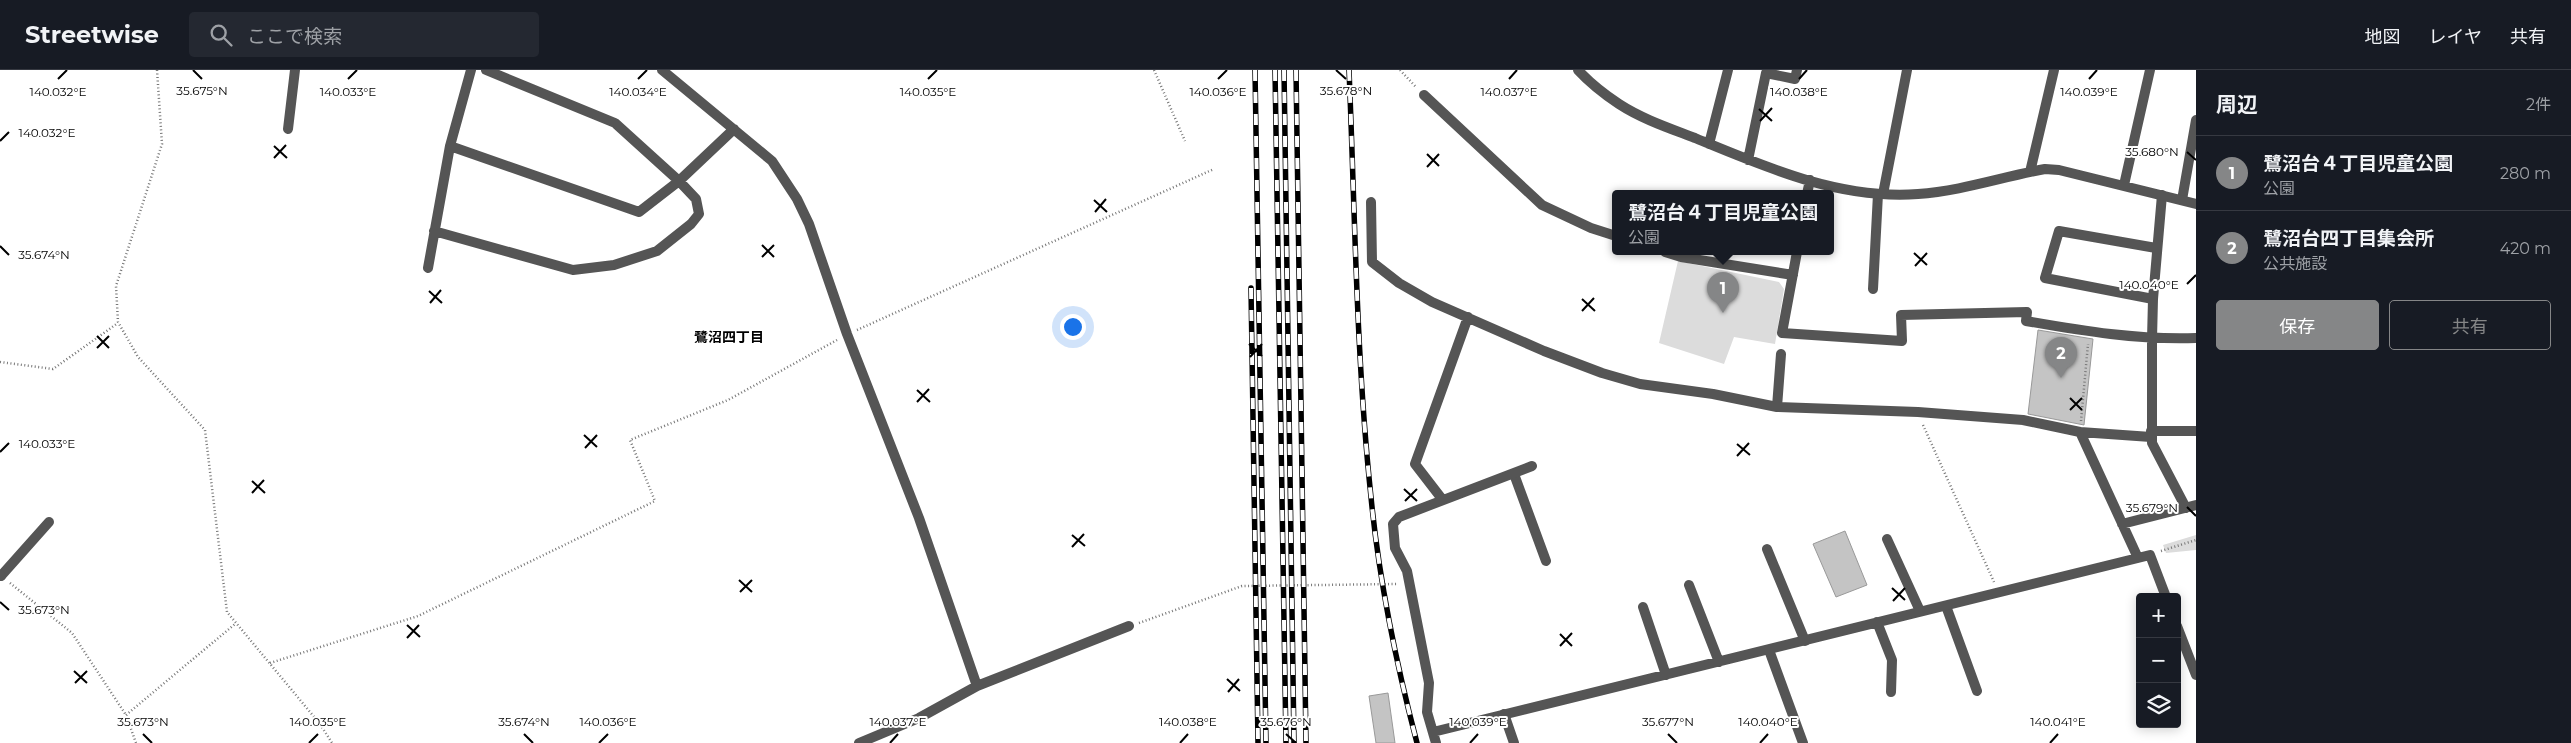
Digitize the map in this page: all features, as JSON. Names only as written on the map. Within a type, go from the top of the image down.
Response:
[{"type":"street","points":[[288,129],[295,70]]},
{"type":"street","points":[[428,268],[450,146],[471,70]]},
{"type":"street","points":[[434,231],[572,270],[614,266],[657,251],[691,224],[699,214],[696,199],[616,123],[486,70]]},
{"type":"street","points":[[662,70],[772,161],[797,199],[809,224],[847,334],[919,518],[977,686]]},
{"type":"street","points":[[1578,70],[1600,91],[1631,111],[1748,160],[1830,187],[1881,194],[1917,194],[1955,189],[2030,172],[2060,170],[2196,204]]},
{"type":"street","points":[[1709,144],[1728,70]]},
{"type":"street","points":[[1748,160],[1766,73],[1795,79],[1797,70]]},
{"type":"street","points":[[1872,289],[1881,194],[1907,70]]},
{"type":"street","points":[[2030,172],[2054,70]]},
{"type":"street","points":[[2124,185],[2150,70]]},
{"type":"street","points":[[1424,95],[1542,205],[1590,228],[1612,235]]},
{"type":"street","points":[[2182,200],[2196,120]]},
{"type":"street","points":[[450,146],[639,212],[679,181],[734,129]]},
{"type":"street","points":[[1808,190],[1810,180]]},
{"type":"street","points":[[2122,524],[2191,506],[2152,443],[2151,434],[2153,299],[2162,195]]},
{"type":"street","points":[[1371,202],[1372,262],[1399,283],[1432,302],[1544,352],[1602,373],[1640,384],[1713,394],[1777,408],[1918,412],[2023,420],[2080,432],[2151,434],[2196,431]]},
{"type":"street","points":[[2153,299],[2045,278],[2059,231],[2156,248]]},
{"type":"street","points":[[1675,255],[1792,274]]},
{"type":"street","points":[[1796,255],[1782,333],[1902,341],[1901,315],[2027,312],[2026,321],[2088,332],[2152,339],[2196,338]]},
{"type":"street","points":[[1442,499],[1415,464],[1468,317]]},
{"type":"street","points":[[1777,408],[1781,354]]},
{"type":"street","points":[[2080,432],[2138,558]]},
{"type":"street","points":[[1436,743],[1427,712],[1429,683],[1407,571],[1395,548],[1393,524],[1399,517],[1442,499],[1532,466]]},
{"type":"street","points":[[1514,474],[1546,561]]},
{"type":"street","points":[[0,576],[49,522]]},
{"type":"street","points":[[1887,539],[1920,611]]},
{"type":"street","points":[[1767,549],[1804,641]]},
{"type":"street","points":[[1433,732],[1920,611],[1999,594],[2150,555],[2164,593]]},
{"type":"street","points":[[1690,585],[1719,662]]},
{"type":"street","points":[[1946,606],[1977,691]]},
{"type":"street","points":[[1643,608],[1666,675]]},
{"type":"street","points":[[1877,622],[1892,660],[1891,692]]},
{"type":"street","points":[[859,743],[919,718],[977,686],[1128,626]]},
{"type":"street","points":[[2181,636],[2196,675]]},
{"type":"street","points":[[1769,650],[1803,743]]},
{"type":"street","points":[[1504,714],[1514,743]]},
{"type":"path","points":[[158,70],[162,144],[116,286],[118,322],[138,357],[205,430],[227,612],[235,624],[320,724],[332,743]]},
{"type":"path","points":[[1154,70],[1185,141]]},
{"type":"path","points":[[1400,70],[1424,95]]},
{"type":"path","points":[[270,663],[418,616],[655,501],[630,440],[728,400],[847,334],[1214,168]]},
{"type":"path","points":[[0,362],[53,369],[118,322]]},
{"type":"path","points":[[2080,432],[2088,332]]},
{"type":"path","points":[[1918,412],[1999,594]]},
{"type":"path","points":[[2150,555],[2196,540]]},
{"type":"path","points":[[0,576],[72,633],[126,715],[136,743]]},
{"type":"path","points":[[1128,626],[1242,586],[1404,584]]},
{"type":"path","points":[[126,715],[235,624]]},
{"type":"shaded area","points":[[1678,261],[1779,282],[1784,289],[1775,344],[1734,337],[1724,364],[1659,343]]},
{"type":"shaded area","points":[[2196,535],[2196,550],[2166,553],[2163,545]]},
{"type":"building","points":[[2038,330],[2093,339],[2084,425],[2028,414]]},
{"type":"building","points":[[1845,531],[1867,585],[1836,597],[1813,544]]},
{"type":"building","points":[[1388,693],[1395,743],[1376,743],[1369,696]]},
{"type":"railway","points":[[1255,70],[1266,743]]},
{"type":"railway","points":[[1275,70],[1286,743]]},
{"type":"railway","points":[[1284,70],[1294,743]]},
{"type":"railway","points":[[1296,70],[1306,743]]},
{"type":"railway","points":[[1349,70],[1359,337],[1374,528],[1389,621],[1417,743]]},
{"type":"railway","points":[[1251,288],[1258,743]]},
{"type":"place","name":"鷺沼台４丁目児童公園","points":[[1723,313]]},
{"type":"place","name":"鷺沼台四丁目集会所","points":[[2061,378]]},
{"type":"district","name":"鷺沼四丁目","points":[[729,337]]}]
